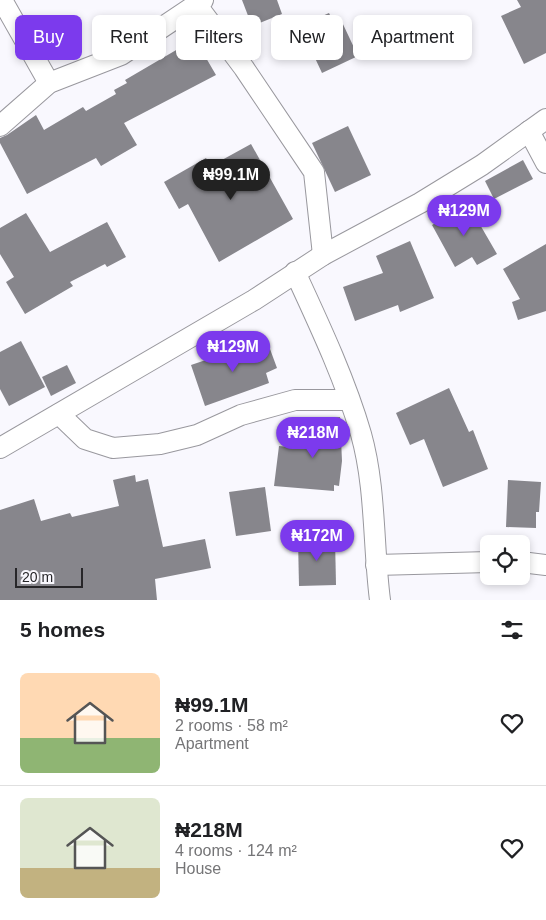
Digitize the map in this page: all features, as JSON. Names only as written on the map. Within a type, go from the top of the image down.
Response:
[{"type":"street","points":[[2,0],[49,83]]},
{"type":"street","points":[[0,126],[49,83],[121,55],[200,2],[314,172],[323,255]]},
{"type":"street","points":[[0,448],[96,390],[254,300],[323,255],[420,203],[482,165],[546,119]]},
{"type":"street","points":[[529,131],[546,162]]},
{"type":"street","points":[[295,272],[319,323],[361,434],[367,467],[380,600]]},
{"type":"street","points":[[59,414],[85,439],[113,448],[160,444],[197,435],[241,416],[295,400],[348,400]]},
{"type":"street","points":[[376,565],[480,562]]},
{"type":"street","points":[[530,563],[546,565]]},
{"type":"building","points":[[242,0],[277,0],[282,14],[271,15],[271,18],[261,22],[261,15],[248,15]]},
{"type":"building","points":[[517,0],[546,0],[546,53],[524,64],[501,16],[521,7]]},
{"type":"building","points":[[343,24],[353,45],[353,58],[322,73],[316,60],[343,60]]},
{"type":"building","points":[[176,50],[176,60],[207,60],[216,75],[124,123],[137,145],[101,166],[96,158],[27,194],[0,143],[0,138],[36,115],[44,130],[83,107],[86,111],[116,94],[114,90],[127,83],[125,80],[159,60],[166,60],[166,56]]},
{"type":"building","points":[[348,126],[371,175],[335,192],[312,143]]},
{"type":"building","points":[[251,144],[293,219],[219,262],[188,204],[179,209],[164,182],[206,158],[211,166]]},
{"type":"building","points":[[523,160],[533,179],[494,199],[485,181]]},
{"type":"building","points":[[468,204],[497,254],[477,265],[472,257],[455,267],[432,225]]},
{"type":"building","points":[[26,213],[50,252],[107,222],[126,257],[107,267],[105,264],[70,282],[73,286],[25,314],[6,282],[14,277],[0,254],[0,228]]},
{"type":"building","points":[[410,241],[434,298],[400,312],[398,305],[355,321],[343,287],[383,273],[376,256]]},
{"type":"building","points":[[546,244],[546,311],[518,320],[512,302],[520,299],[503,269]]},
{"type":"building","points":[[21,341],[45,387],[9,406],[0,389],[0,352]]},
{"type":"building","points":[[256,343],[259,353],[270,349],[277,368],[266,373],[269,383],[205,406],[191,365]]},
{"type":"building","points":[[67,365],[76,383],[51,396],[42,377]]},
{"type":"building","points":[[449,388],[469,432],[473,430],[488,469],[443,487],[424,439],[410,445],[396,413]]},
{"type":"building","points":[[340,417],[342,461],[339,486],[334,485],[334,491],[274,486],[279,446],[309,449],[308,419]]},
{"type":"building","points":[[135,475],[136,482],[148,479],[163,547],[205,539],[211,568],[155,579],[157,600],[0,600],[0,510],[34,499],[41,521],[70,513],[72,517],[119,506],[113,480]]},
{"type":"building","points":[[508,480],[541,482],[539,512],[536,512],[536,528],[506,527]]},
{"type":"building","points":[[265,487],[271,531],[236,536],[229,492]]},
{"type":"building","points":[[335,538],[336,585],[299,586],[298,540]]}]
